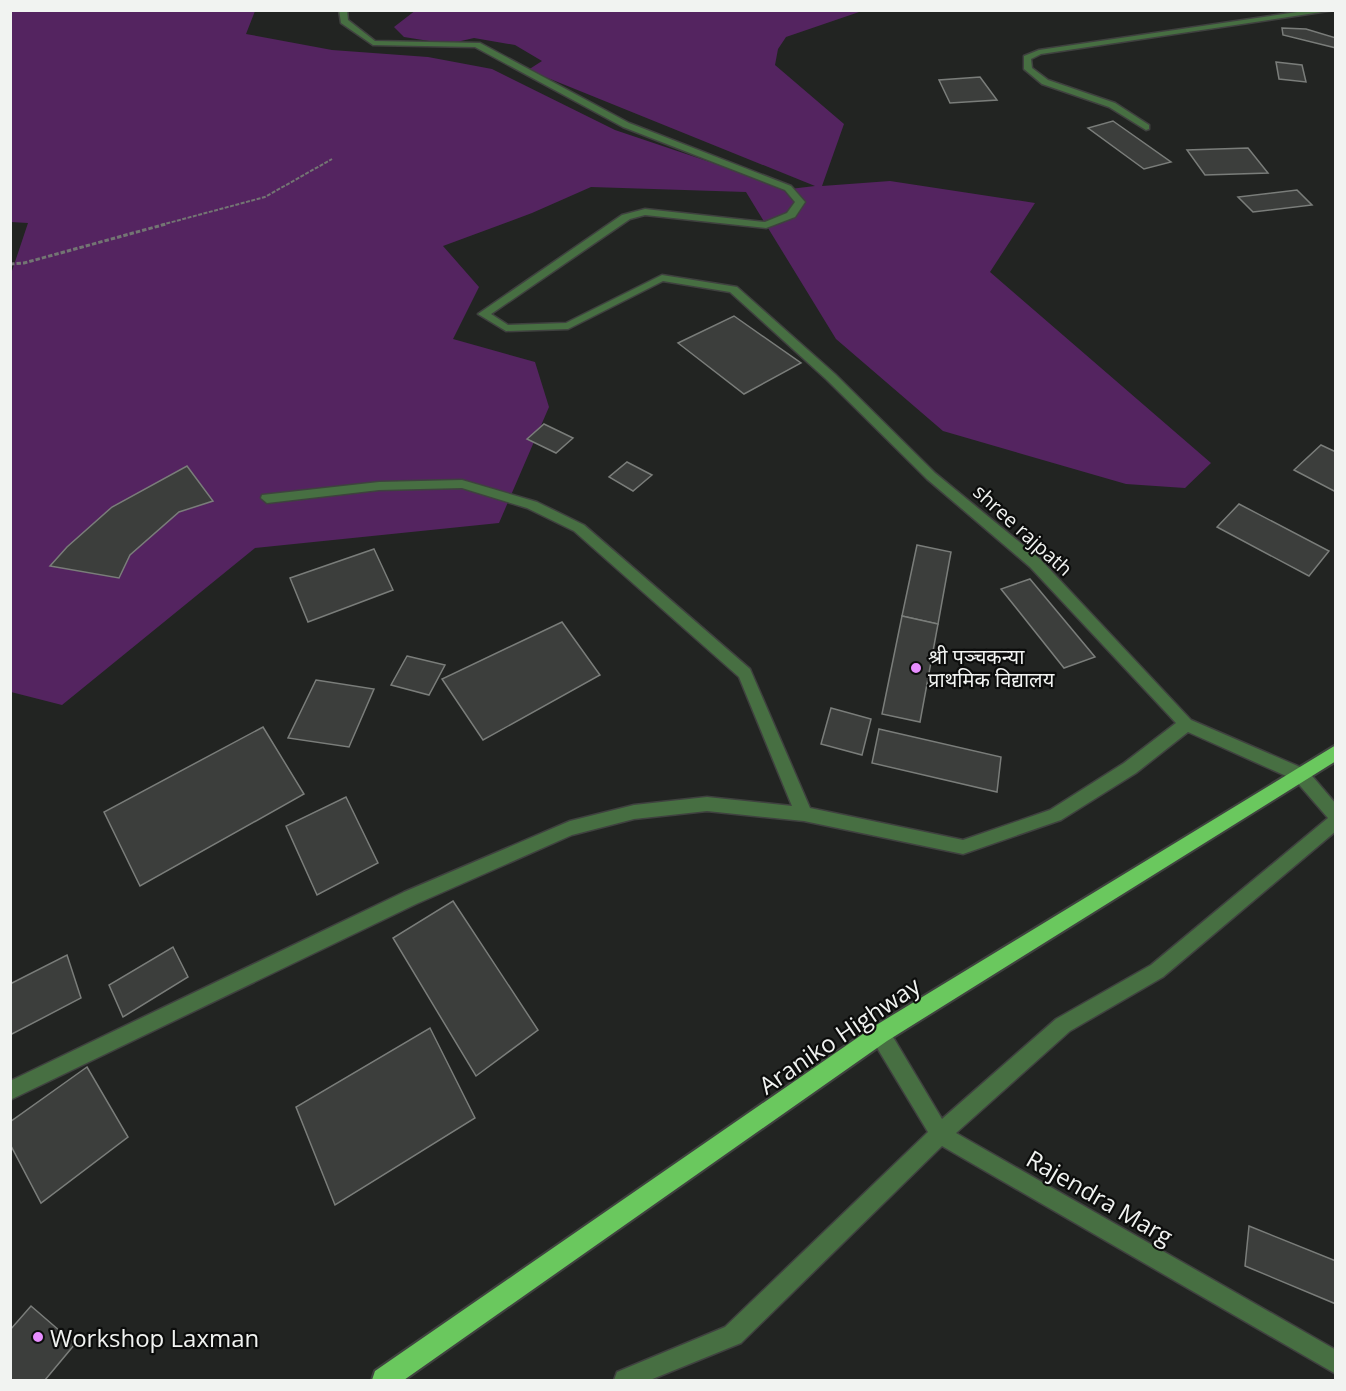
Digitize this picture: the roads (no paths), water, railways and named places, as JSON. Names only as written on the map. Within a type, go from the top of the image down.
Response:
[{"type":"highway","name":"Araniko Highway","points":[[384,1380],[880,1034],[1335,752]]},
{"type":"street","name":"shree rajpath","points":[[343,10],[344,21],[373,43],[477,45],[626,125],[788,188],[800,202],[791,215],[766,225],[645,212],[626,217],[484,314],[506,328],[568,326],[662,278],[733,289],[831,377],[931,476],[1035,563],[1186,724],[1301,775]]},
{"type":"street","points":[[1146,127],[1112,105],[1045,82],[1028,69],[1027,58],[1039,52],[1331,10]]},
{"type":"street","points":[[267,498],[379,486],[462,484],[532,505],[579,528],[745,673],[804,814]]},
{"type":"street","points":[[10,1091],[420,894],[570,828],[634,813],[707,804],[804,814],[963,847],[1055,814],[1130,768],[1186,724]]},
{"type":"street","points":[[1301,775],[1335,816]]},
{"type":"street","points":[[625,1380],[733,1335],[940,1134],[1063,1025],[1157,971],[1335,821]]},
{"type":"street","name":"Rajendra Marg","points":[[880,1034],[940,1134],[1335,1363]]},
{"type":"place","name":"श्री पञ्चकन्या प्राथमिक विद्यालय","points":[[916,668]]},
{"type":"place","name":"Workshop Laxman","points":[[38,1337]]}]
